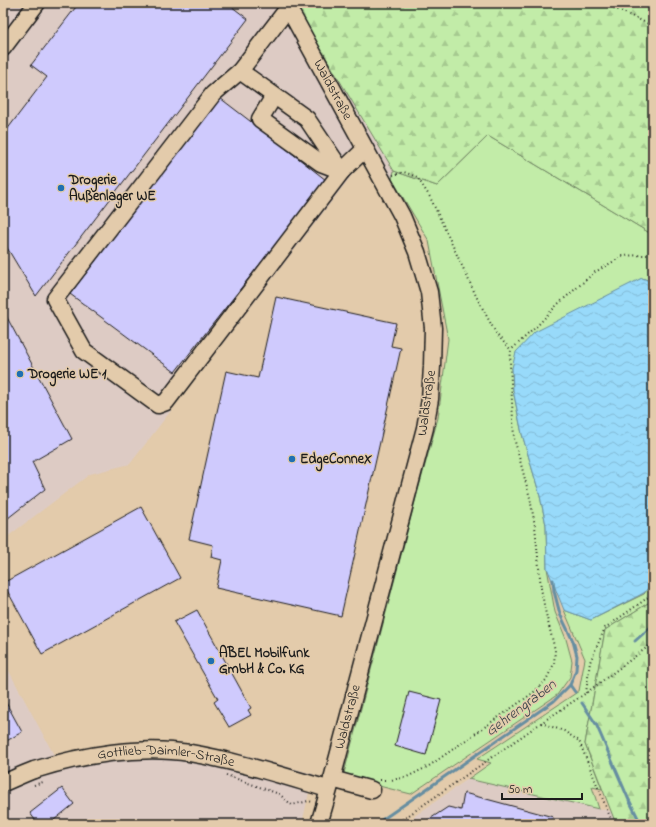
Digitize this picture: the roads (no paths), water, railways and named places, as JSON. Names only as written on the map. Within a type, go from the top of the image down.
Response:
[{"type":"street","points":[[4,44],[37,3]]},
{"type":"street","points":[[286,5],[240,71],[213,94],[55,299],[84,351],[158,406],[166,402],[342,171],[366,149]]},
{"type":"street","name":"Waldstraße","points":[[286,5],[402,216],[417,252],[429,292],[433,328],[430,399],[426,428],[319,824]]},
{"type":"street","points":[[240,71],[306,118],[342,171]]},
{"type":"street","points":[[274,96],[260,118],[321,163],[342,171]]},
{"type":"street","name":"Gottlieb-Daimler-Straße","points":[[3,783],[32,771],[96,755],[156,751],[189,753],[330,784],[375,785]]},
{"type":"water","points":[[642,278],[653,282],[653,582],[644,593],[591,620],[564,610],[547,568],[546,525],[540,496],[522,434],[513,390],[512,368],[516,352],[535,332]]},
{"type":"waterway","name":"Gehrengraben","points":[[376,824],[554,701],[570,685],[576,670],[577,656],[573,641],[560,614],[554,591],[553,580]]},
{"type":"waterway","points":[[635,641],[653,625]]},
{"type":"waterway","points":[[570,685],[575,692]]},
{"type":"waterway","points":[[582,703],[596,724],[641,824]]},
{"type":"place","name":"Drogerie Außenlager WE","points":[[61,188]]},
{"type":"place","name":"Drogerie WE 1","points":[[20,374]]},
{"type":"place","name":"EdgeConneX","points":[[292,459]]},
{"type":"place","name":"ABEL Mobilfunk GmbH & Co. KG","points":[[211,661]]}]
